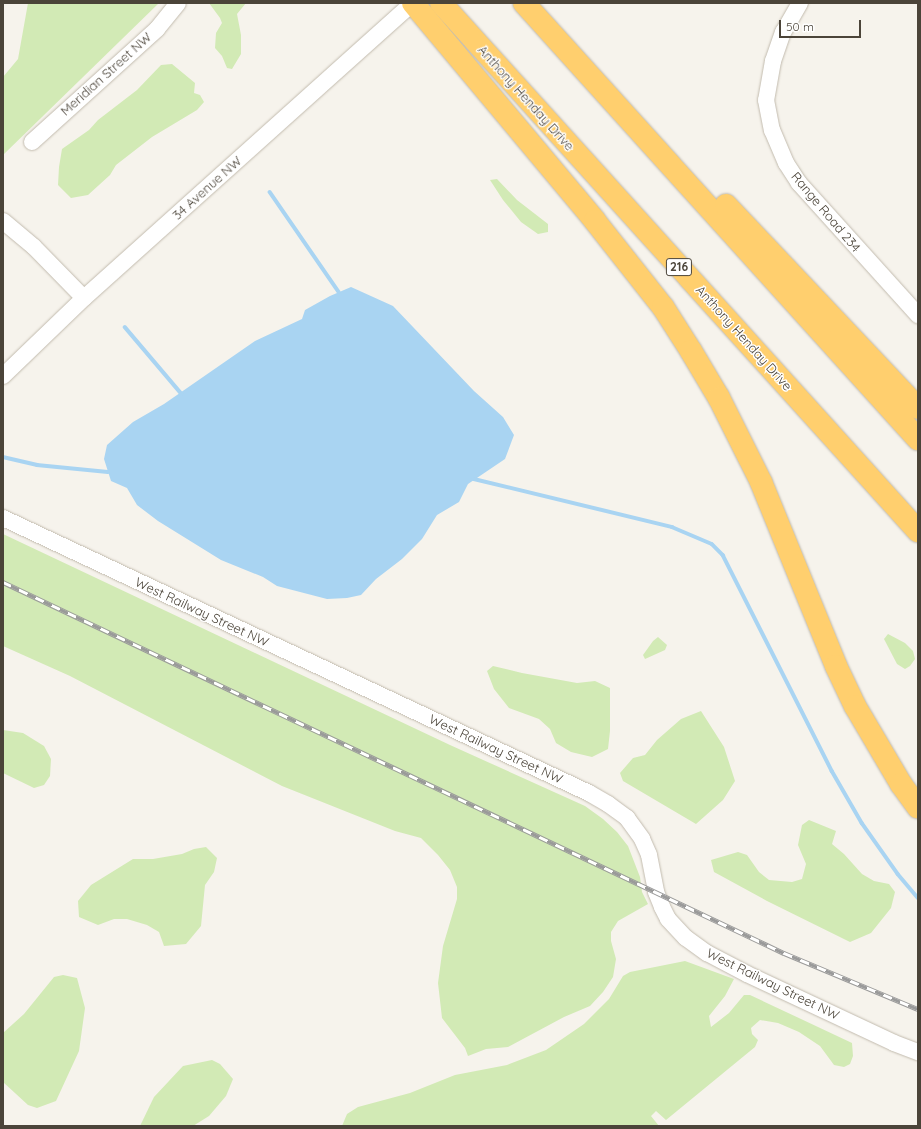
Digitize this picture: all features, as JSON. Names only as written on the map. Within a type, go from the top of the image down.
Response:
[{"type":"highway","points":[[413,3],[595,221],[663,307],[691,351],[719,398],[760,482],[836,666],[855,706],[901,784],[918,808]]},
{"type":"highway","name":"Anthony Henday Drive","points":[[440,3],[918,531]]},
{"type":"highway","points":[[524,3],[918,439]]},
{"type":"highway","points":[[600,87],[676,152],[918,408]]},
{"type":"street","name":"Meridian Street NW","points":[[32,142],[156,29],[178,3]]},
{"type":"street","name":"34 Avenue NW","points":[[3,376],[84,298],[413,3]]},
{"type":"street","name":"Range Road 234","points":[[800,3],[782,32],[773,61],[766,100],[772,130],[786,163],[799,183],[918,315]]},
{"type":"street","points":[[3,221],[39,252],[84,298]]},
{"type":"street","name":"West Railway Street NW","points":[[3,518],[574,786],[608,804],[627,818],[642,839],[649,855],[656,892],[662,907],[668,919],[686,938],[707,953],[747,974],[894,1043],[918,1052]]},
{"type":"green space","points":[[28,3],[159,3],[3,155],[3,77],[18,59]]},
{"type":"green space","points":[[209,3],[246,3],[237,14],[241,35],[241,54],[232,69],[227,68],[222,56],[215,48],[216,33],[222,23]]},
{"type":"green space","points":[[172,64],[195,83],[194,93],[200,95],[204,102],[197,110],[152,137],[116,165],[110,175],[88,195],[71,198],[58,185],[62,149],[89,130],[98,120],[137,90],[161,65]]},
{"type":"green space","points":[[497,179],[517,200],[548,224],[548,232],[538,234],[521,222],[503,200],[490,180]]},
{"type":"green space","points":[[3,534],[450,745],[585,806],[603,819],[617,832],[628,846],[640,877],[642,892],[648,904],[618,921],[611,932],[611,941],[616,959],[613,977],[603,992],[590,1006],[564,1017],[508,1047],[486,1049],[468,1056],[465,1048],[442,1018],[438,983],[443,946],[457,899],[457,887],[450,870],[438,855],[421,838],[395,831],[282,786],[70,676],[3,646]]},
{"type":"green space","points":[[888,634],[905,643],[913,651],[915,659],[910,666],[905,669],[897,664],[884,639]]},
{"type":"green space","points":[[658,637],[667,645],[665,650],[645,659],[643,655],[653,641]]},
{"type":"green space","points":[[493,666],[577,683],[595,681],[610,688],[610,731],[608,749],[592,757],[571,752],[556,743],[550,729],[539,719],[509,708],[494,689],[487,671]]},
{"type":"green space","points":[[701,711],[724,747],[735,781],[723,800],[696,824],[623,781],[620,773],[633,758],[645,755],[657,740],[681,719]]},
{"type":"green space","points":[[3,730],[23,733],[44,746],[51,759],[50,776],[44,785],[34,788],[3,773]]},
{"type":"green space","points":[[809,820],[836,831],[832,844],[844,854],[862,874],[874,881],[889,884],[895,892],[891,908],[871,933],[850,942],[767,901],[714,872],[711,860],[738,852],[747,855],[759,872],[769,880],[792,882],[802,879],[806,864],[798,845],[802,825]]},
{"type":"green space","points":[[206,847],[217,858],[214,872],[205,885],[201,926],[186,944],[164,946],[159,932],[147,925],[127,919],[114,919],[98,925],[79,917],[78,901],[91,885],[133,859],[153,859],[182,854],[194,849]]},
{"type":"green space","points":[[685,961],[734,979],[725,996],[709,1016],[711,1027],[729,1013],[744,995],[750,995],[852,1043],[853,1056],[850,1064],[844,1067],[834,1065],[820,1046],[799,1032],[778,1023],[760,1020],[751,1028],[752,1034],[758,1040],[755,1047],[666,1120],[656,1111],[651,1116],[659,1126],[342,1126],[347,1114],[358,1107],[410,1093],[455,1075],[507,1065],[546,1050],[584,1024],[609,999],[623,976],[630,972]]},
{"type":"green space","points":[[63,975],[77,978],[85,1008],[79,1051],[56,1101],[37,1108],[28,1105],[3,1082],[3,1033],[24,1014],[54,977]]},
{"type":"green space","points":[[212,1060],[220,1064],[233,1079],[226,1096],[209,1116],[193,1126],[140,1126],[154,1097],[183,1066]]},
{"type":"water","points":[[351,287],[393,306],[474,391],[503,417],[514,435],[505,459],[468,484],[459,502],[437,515],[422,539],[402,559],[376,579],[361,595],[347,598],[327,599],[277,586],[263,577],[221,560],[158,521],[137,505],[127,488],[111,481],[104,459],[107,445],[133,422],[164,404],[255,341],[302,319],[305,310],[330,296]]},
{"type":"waterway","points":[[270,192],[339,292]]},
{"type":"waterway","points":[[125,327],[181,393]]},
{"type":"waterway","points":[[3,457],[37,465],[108,472]]},
{"type":"waterway","points":[[474,479],[672,527],[712,544],[723,555],[832,771],[862,823],[898,874],[918,898]]},
{"type":"railway","points":[[3,582],[784,953],[918,1009]]}]
